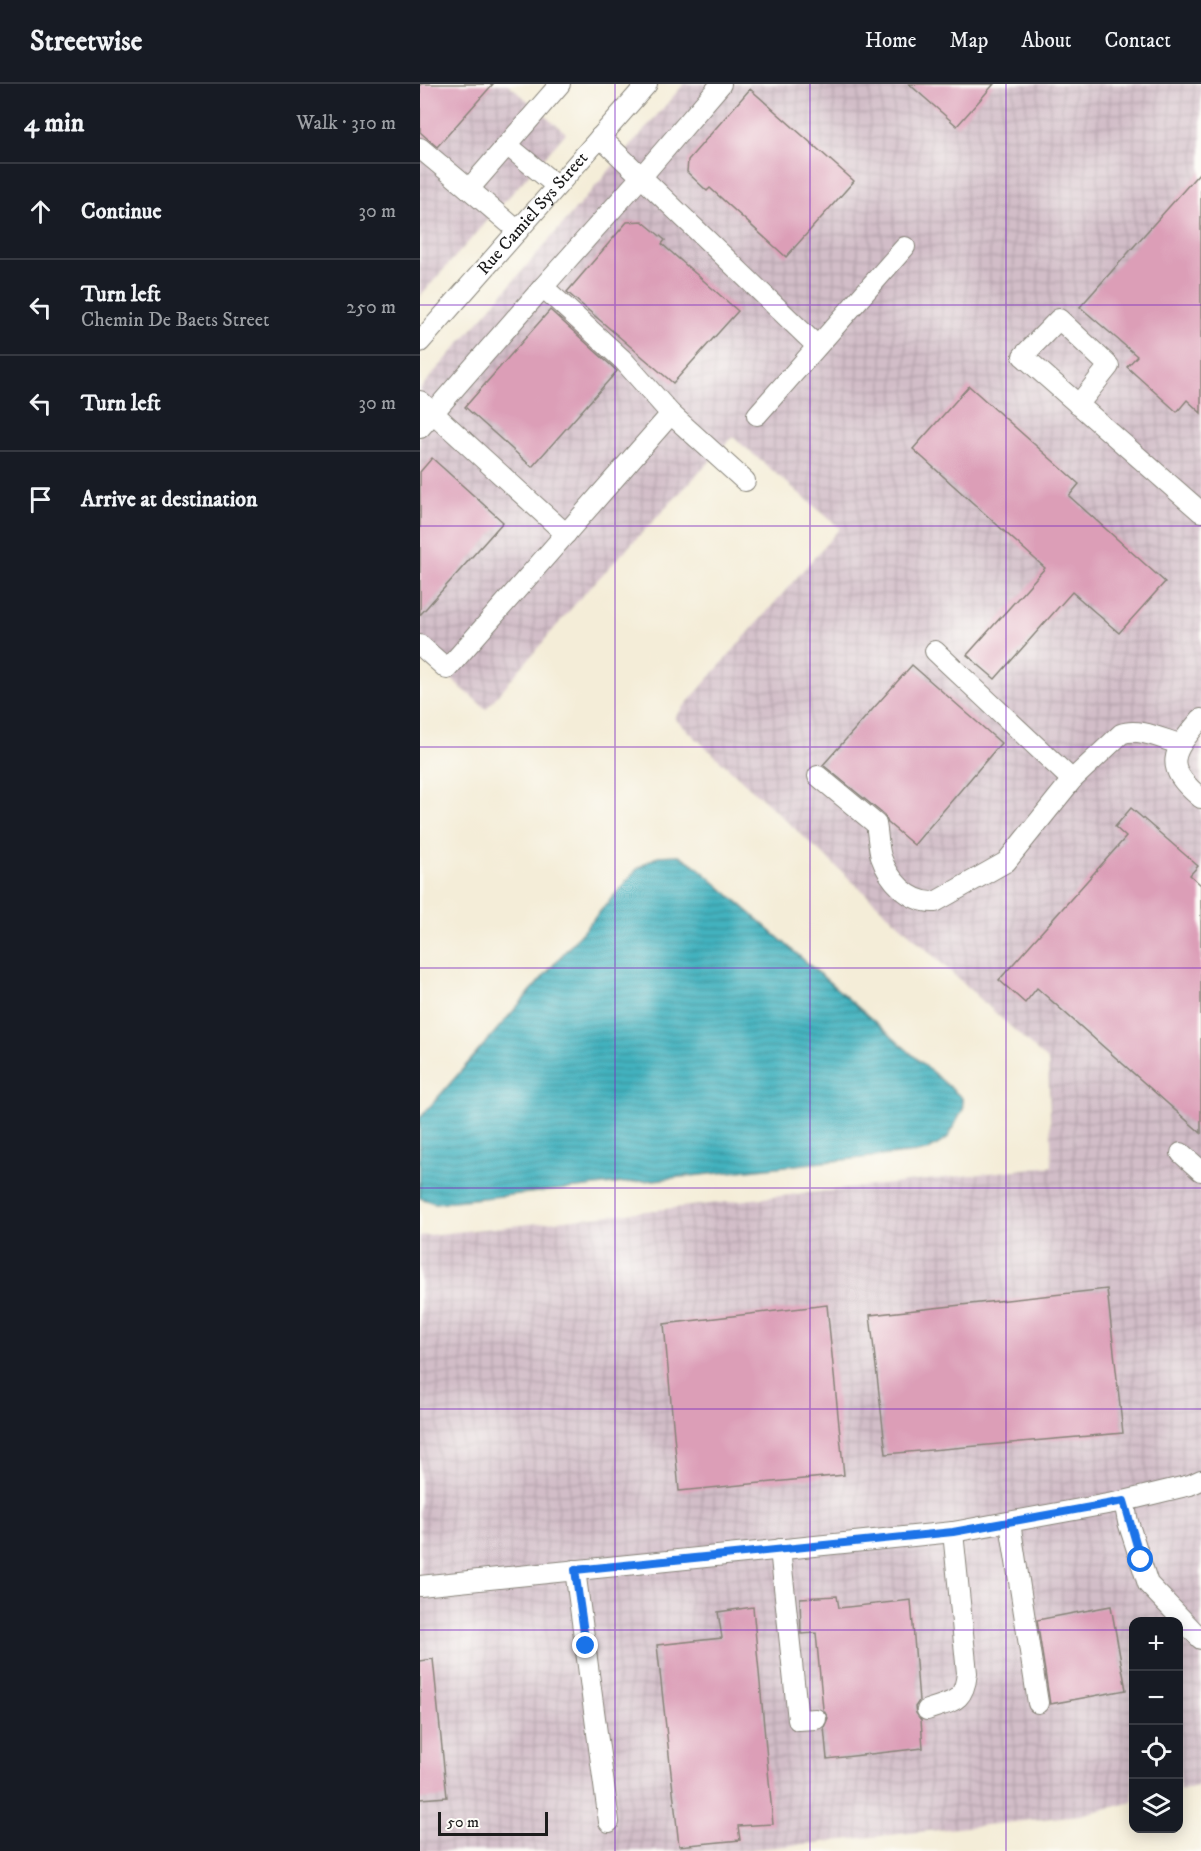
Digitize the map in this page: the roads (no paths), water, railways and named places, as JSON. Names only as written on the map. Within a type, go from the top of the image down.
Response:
[{"type":"street","points":[[469,189],[560,84]]},
{"type":"street","points":[[566,534],[424,414],[642,176],[721,84]]},
{"type":"street","name":"Rue Camiel Sys Street","points":[[420,342],[600,137],[641,86]]},
{"type":"street","points":[[600,137],[817,346]]},
{"type":"street","points":[[507,145],[557,186]]},
{"type":"street","points":[[420,148],[518,231]]},
{"type":"street","points":[[757,415],[904,247]]},
{"type":"street","points":[[543,286],[623,360],[671,414],[745,481]]},
{"type":"street","points":[[1078,405],[1201,512]]},
{"type":"street","points":[[420,645],[447,669],[671,414]]},
{"type":"street","points":[[935,651],[1072,780]]},
{"type":"street","points":[[1201,719],[1179,744],[1176,757],[1177,771],[1183,784],[1201,798]]},
{"type":"street","points":[[818,776],[876,824],[881,856],[898,886],[924,902],[935,902],[1006,862],[1072,780],[1121,734],[1128,731],[1179,744]]},
{"type":"street","points":[[1181,1153],[1201,1171]]},
{"type":"street","points":[[420,1586],[953,1532],[1124,1501],[1190,1485],[1201,1480]]},
{"type":"street","points":[[1124,1501],[1128,1522],[1148,1584],[1201,1639]]},
{"type":"street","points":[[1010,1522],[1038,1703]]},
{"type":"street","points":[[927,1710],[955,1700],[965,1688],[967,1673],[953,1532]]},
{"type":"street","points":[[780,1550],[798,1720],[816,1719]]},
{"type":"street","points":[[575,1570],[609,1822]]},
{"type":"water","points":[[679,855],[695,865],[962,1098],[963,1109],[947,1139],[927,1151],[435,1203],[420,1198],[420,1118],[638,868],[658,856]]}]
